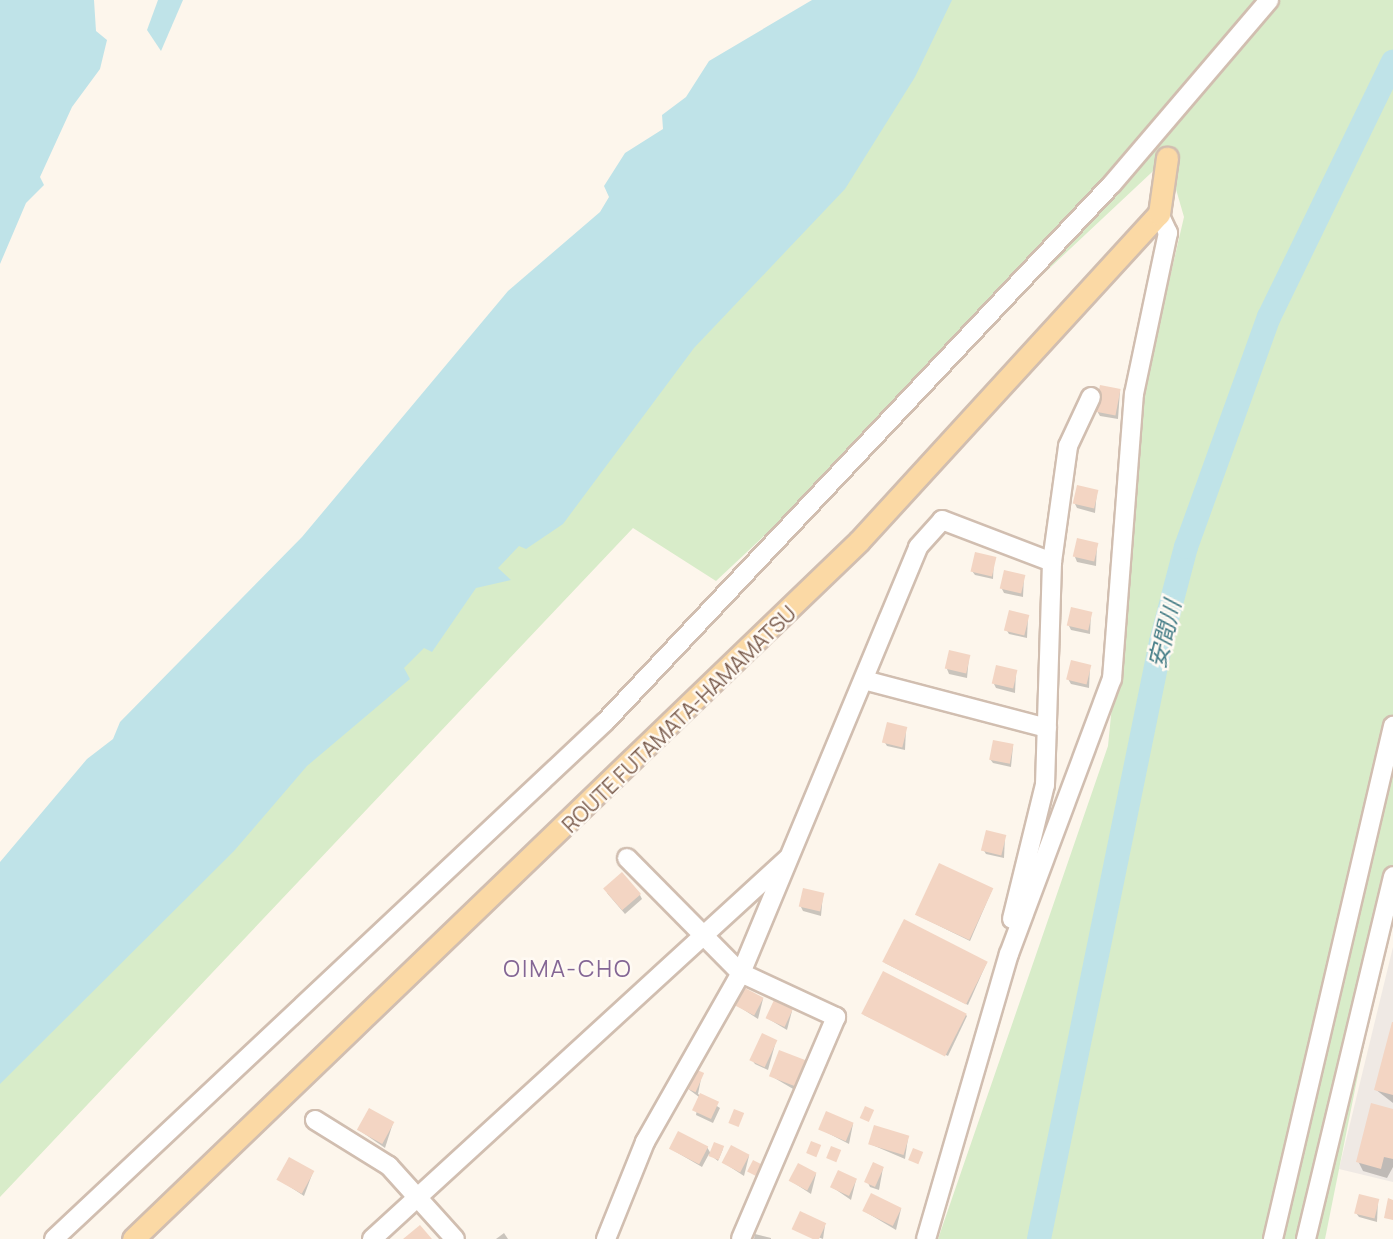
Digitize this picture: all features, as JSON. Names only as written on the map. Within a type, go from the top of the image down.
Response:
[{"type":"main road","points":[[1159,214],[1167,158]]},
{"type":"main road","name":"ROUTE FUTAMATA-HAMAMATSU","points":[[133,1239],[754,647],[1159,214]]},
{"type":"street","points":[[54,1239],[605,722],[1102,194],[1269,0]]},
{"type":"street","points":[[1001,981],[1112,679],[1134,394],[1168,233],[1159,214]]},
{"type":"street","points":[[926,1239],[1001,981],[1045,785],[1052,562],[1068,446],[1091,397]]},
{"type":"street","points":[[606,1239],[645,1142],[741,974],[918,547],[942,520],[1052,562]]},
{"type":"street","points":[[864,680],[1047,728]]},
{"type":"street","points":[[1273,1239],[1393,726]]},
{"type":"street","points":[[372,1239],[702,933],[789,856]]},
{"type":"street","points":[[627,858],[741,974],[836,1017],[741,1239]]},
{"type":"street","points":[[1306,1239],[1393,876]]},
{"type":"street","points":[[315,1120],[389,1166],[455,1239]]},
{"type":"shaded area","points":[[1393,947],[1393,1182],[1339,1169]]},
{"type":"green space","points":[[939,0],[1393,0],[1393,900],[1325,1239],[938,1239],[1108,746],[1143,392],[1184,217],[1167,158],[716,581],[633,528],[0,1197],[0,1059]]},
{"type":"water","points":[[0,0],[94,0],[96,31],[107,40],[100,69],[72,107],[40,177],[44,185],[26,203],[0,264]]},
{"type":"water","points":[[158,0],[183,0],[161,51],[147,30]]},
{"type":"water","points":[[812,0],[952,0],[915,77],[845,189],[694,348],[563,524],[526,549],[519,546],[498,568],[511,580],[476,588],[432,652],[424,648],[404,668],[410,679],[307,766],[234,851],[0,1084],[0,862],[87,759],[113,739],[120,722],[302,537],[508,291],[600,212],[609,197],[604,186],[625,153],[663,129],[662,115],[686,97],[709,61]]},
{"type":"building","points":[[1100,385],[1121,389],[1115,416],[1095,412]]},
{"type":"building","points":[[1077,485],[1098,490],[1094,508],[1073,504]]},
{"type":"building","points":[[1077,538],[1098,543],[1094,561],[1073,557]]},
{"type":"building","points":[[975,552],[996,557],[992,576],[971,571]]},
{"type":"building","points":[[1004,570],[1025,575],[1021,593],[1000,589]]},
{"type":"building","points":[[1071,607],[1092,612],[1088,630],[1067,626]]},
{"type":"building","points":[[1009,610],[1029,615],[1024,635],[1004,630]]},
{"type":"building","points":[[949,650],[970,655],[966,673],[945,669]]},
{"type":"building","points":[[1071,660],[1091,665],[1087,684],[1066,679]]},
{"type":"building","points":[[996,665],[1017,670],[1013,688],[992,684]]},
{"type":"building","points":[[887,722],[907,727],[902,747],[882,742]]},
{"type":"building","points":[[993,740],[1014,744],[1010,764],[989,760]]},
{"type":"building","points":[[986,830],[1006,835],[1001,855],[981,850]]},
{"type":"building","points":[[939,863],[993,888],[969,940],[915,915]]},
{"type":"building","points":[[622,872],[641,894],[622,910],[603,888]]},
{"type":"building","points":[[803,888],[824,893],[820,911],[799,907]]},
{"type":"building","points":[[904,919],[988,962],[966,1004],[882,962]]},
{"type":"building","points":[[883,971],[967,1014],[945,1056],[861,1014]]},
{"type":"building","points":[[745,988],[764,998],[754,1016],[736,1006]]},
{"type":"building","points":[[774,1000],[793,1009],[785,1027],[766,1018]]},
{"type":"building","points":[[1393,1022],[1393,1095],[1374,1090]]},
{"type":"building","points":[[762,1033],[777,1040],[765,1067],[749,1060]]},
{"type":"building","points":[[779,1050],[807,1061],[797,1087],[769,1076]]},
{"type":"building","points":[[695,1069],[704,1073],[696,1092],[686,1088]]},
{"type":"building","points":[[700,1093],[719,1102],[711,1119],[692,1110]]},
{"type":"building","points":[[1371,1103],[1393,1109],[1393,1159],[1384,1157],[1381,1169],[1356,1162]]},
{"type":"building","points":[[865,1106],[874,1110],[869,1122],[860,1118]]},
{"type":"building","points":[[369,1108],[394,1122],[382,1144],[357,1130]]},
{"type":"building","points":[[734,1109],[744,1113],[739,1127],[728,1123]]},
{"type":"building","points":[[826,1111],[854,1123],[846,1141],[818,1129]]},
{"type":"building","points":[[874,1125],[909,1136],[904,1155],[868,1144]]},
{"type":"building","points":[[678,1131],[708,1146],[699,1164],[669,1149]]},
{"type":"building","points":[[811,1141],[821,1145],[816,1157],[806,1153]]},
{"type":"building","points":[[714,1142],[724,1146],[719,1160],[708,1156]]},
{"type":"building","points":[[731,1145],[750,1155],[740,1173],[722,1163]]},
{"type":"building","points":[[831,1146],[841,1150],[836,1162],[826,1158]]},
{"type":"building","points":[[913,1148],[923,1152],[918,1164],[908,1160]]},
{"type":"building","points":[[289,1157],[314,1171],[302,1194],[276,1180]]},
{"type":"building","points":[[753,1160],[763,1165],[757,1177],[747,1172]]},
{"type":"building","points":[[873,1162],[884,1167],[875,1187],[864,1182]]},
{"type":"building","points":[[798,1163],[817,1173],[807,1191],[789,1181]]},
{"type":"building","points":[[838,1170],[857,1179],[849,1196],[830,1187]]},
{"type":"building","points":[[871,1193],[902,1208],[893,1226],[862,1211]]},
{"type":"building","points":[[1359,1194],[1379,1199],[1375,1218],[1354,1213]]},
{"type":"building","points":[[1388,1198],[1393,1200],[1393,1220],[1384,1218]]},
{"type":"building","points":[[800,1211],[826,1223],[819,1239],[813,1239],[792,1229]]},
{"type":"building","points":[[420,1225],[432,1239],[403,1239]]},
{"type":"waterway","name":"安間川","points":[[1039,1239],[1161,642],[1186,547],[1269,317],[1393,62]]},
{"type":"district","name":"OIMA-CHO","points":[[568,968]]}]
